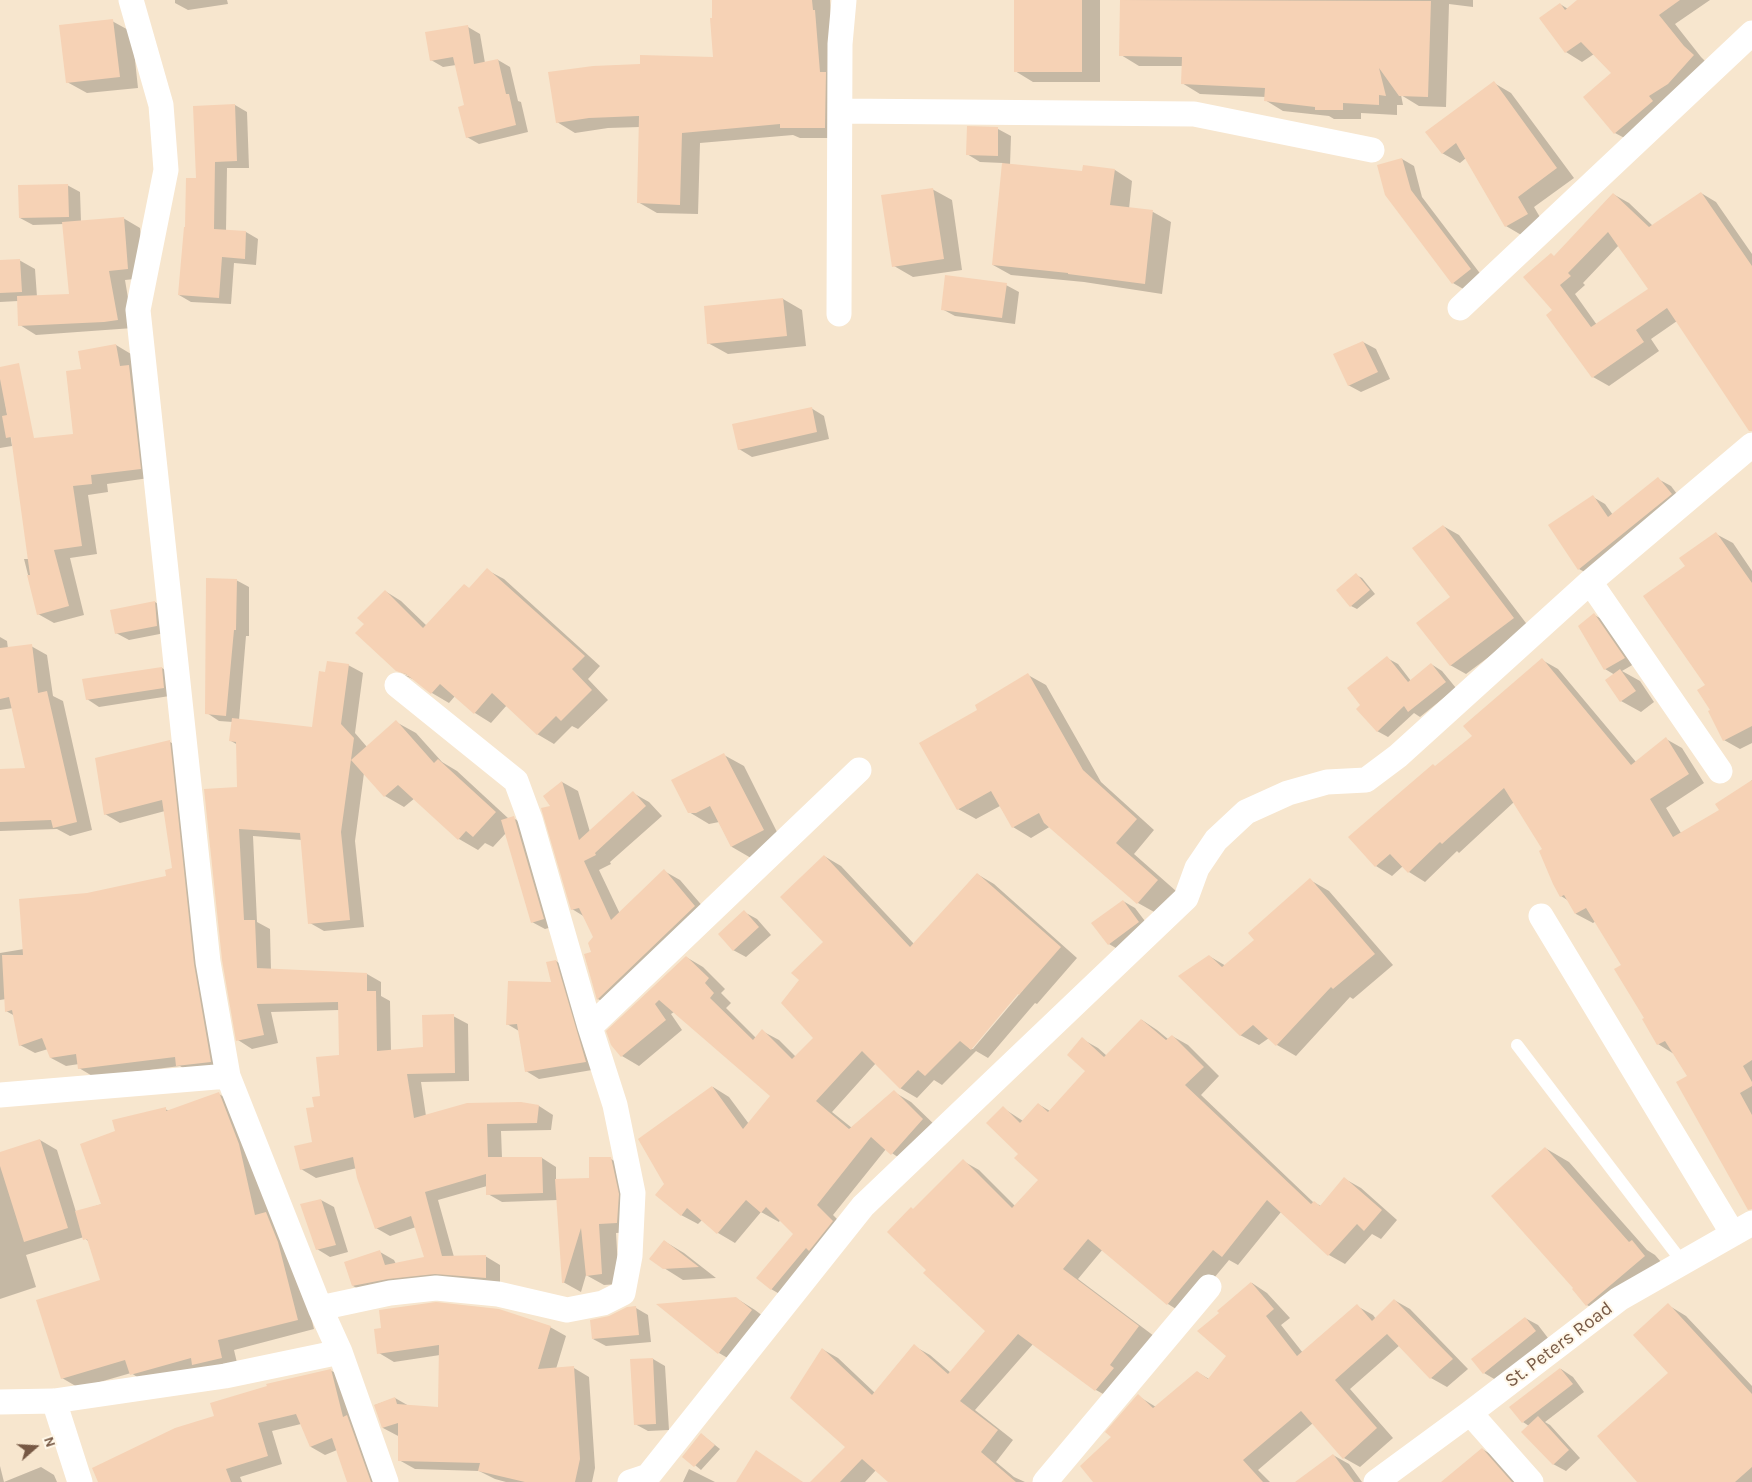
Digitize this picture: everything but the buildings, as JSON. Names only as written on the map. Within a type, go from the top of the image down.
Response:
[{"type":"street","points":[[131,0],[161,105],[166,170],[138,310],[208,962],[228,1076],[320,1308],[340,1352],[386,1482]]},
{"type":"street","points":[[839,314],[840,44],[844,0]]},
{"type":"street","points":[[1460,308],[1752,32]]},
{"type":"street","points":[[840,111],[1194,114],[1372,150]]},
{"type":"street","points":[[642,1480],[863,1206],[1186,898],[1197,868],[1216,840],[1246,812],[1288,793],[1327,782],[1366,780],[1398,756],[1590,582],[1752,445]]},
{"type":"street","points":[[1590,582],[1720,771]]},
{"type":"street","points":[[320,1308],[390,1292],[436,1288],[498,1294],[567,1310],[603,1303],[624,1293],[630,1256],[633,1194],[615,1105],[590,1028],[530,819],[516,781],[397,685]]},
{"type":"street","points":[[590,1028],[859,770]]},
{"type":"street","points":[[1541,916],[1743,1228]]},
{"type":"street","points":[[0,1095],[228,1076]]},
{"type":"street","name":"St. Peters Road","points":[[1376,1482],[1619,1299],[1743,1228]]},
{"type":"street","points":[[1045,1482],[1209,1287]]},
{"type":"street","points":[[0,1402],[54,1400],[225,1376],[340,1352]]},
{"type":"street","points":[[54,1400],[80,1482]]},
{"type":"street","points":[[1470,1413],[1531,1482]]},
{"type":"lane","points":[[1517,1045],[1683,1263]]},
{"type":"shaded area","points":[[0,0],[1752,0],[1752,1482],[0,1482]]}]
